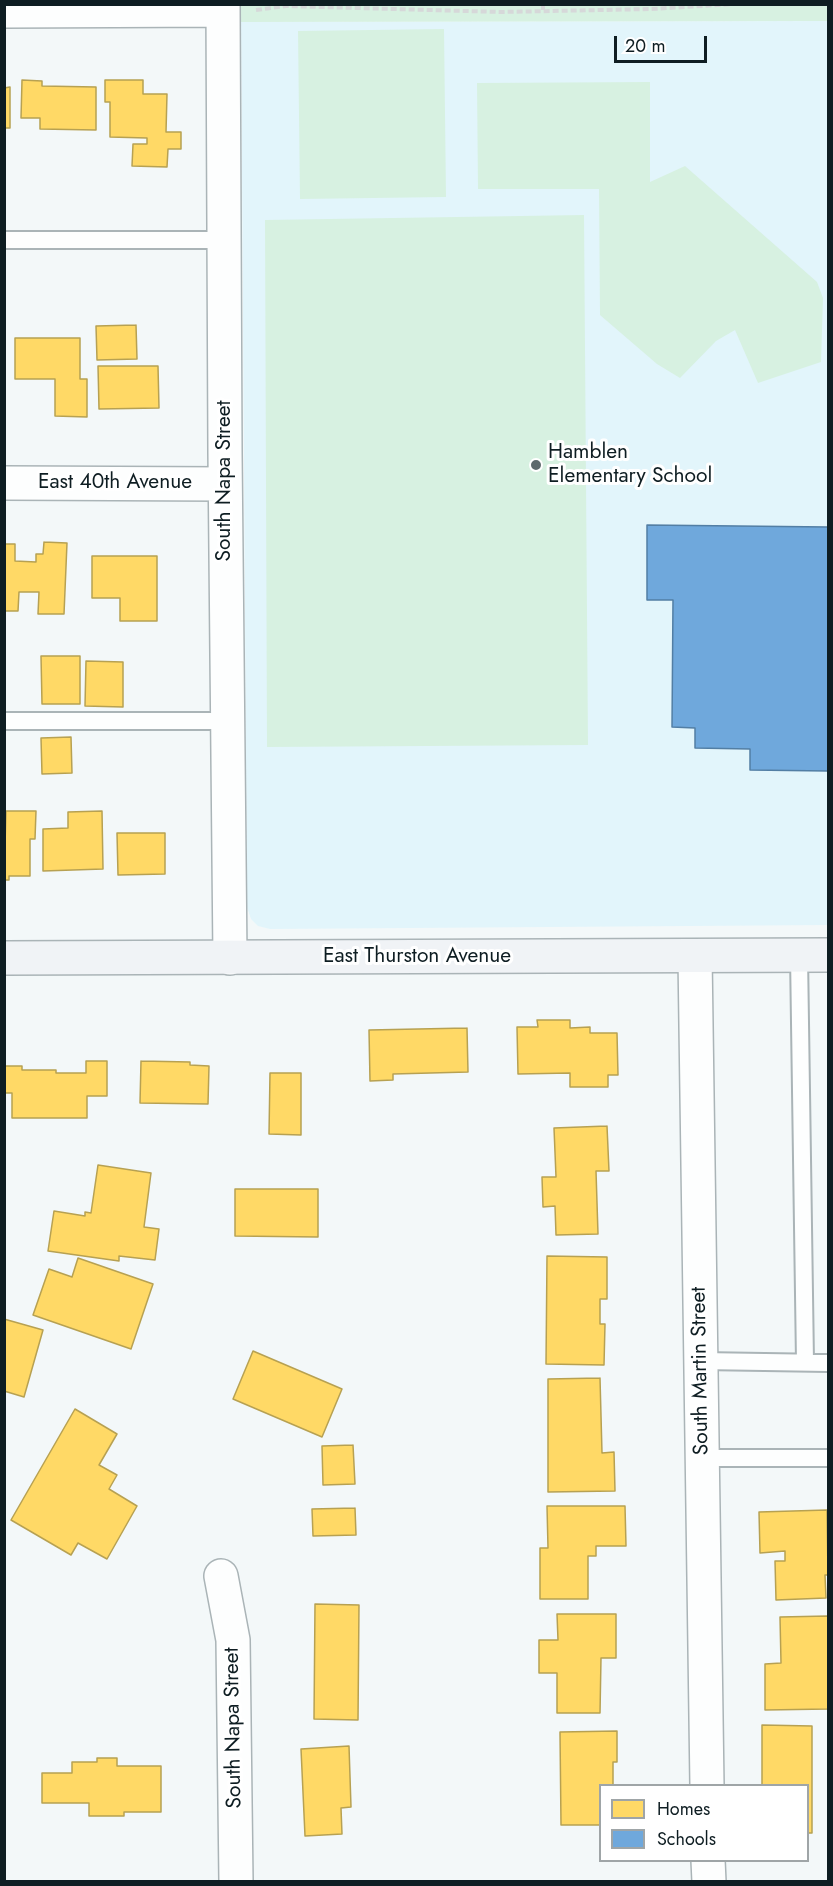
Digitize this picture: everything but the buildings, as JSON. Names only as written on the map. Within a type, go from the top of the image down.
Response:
[{"type":"street","points":[[4,11],[231,9]]},
{"type":"street","name":"South Napa Street","points":[[230,958],[224,240],[231,9]]},
{"type":"street","name":"East 40th Avenue","points":[[4,483],[225,484]]},
{"type":"street","name":"East Thurston Avenue","points":[[4,958],[814,955]]},
{"type":"street","name":"South Martin Street","points":[[695,956],[707,1784]]},
{"type":"street","name":"South Napa Street","points":[[221,1576],[233,1640],[236,1881]]},
{"type":"street","points":[[708,1862],[709,1881]]},
{"type":"lane","points":[[4,240],[224,240]]},
{"type":"lane","points":[[4,721],[228,721]]},
{"type":"lane","points":[[805,1362],[814,955]]},
{"type":"lane","points":[[701,1361],[828,1362]]},
{"type":"lane","points":[[703,1458],[828,1458]]},
{"type":"path","points":[[543,4],[543,11]]},
{"type":"path","points":[[231,9],[287,5],[501,12],[734,4]]},
{"type":"shaded area","name":"Hamblen Elementary School","points":[[828,21],[828,925],[270,929],[258,926],[251,919],[247,907],[241,22]]},
{"type":"green space","points":[[241,4],[828,4],[828,21],[241,22]]},
{"type":"green space","points":[[444,29],[446,197],[300,199],[298,31]]},
{"type":"green space","points":[[650,82],[650,182],[685,166],[817,282],[823,298],[821,362],[758,383],[735,330],[716,341],[680,378],[657,364],[600,315],[599,189],[478,189],[477,83]]},
{"type":"green space","points":[[584,215],[588,745],[267,747],[265,220]]},
{"type":"place","name":"Hamblen Elementary School","points":[[536,465]]}]
